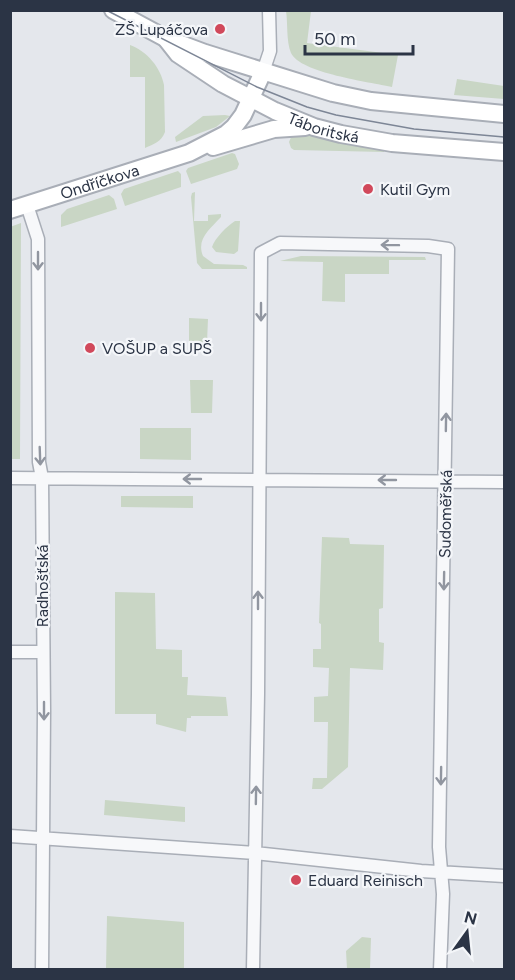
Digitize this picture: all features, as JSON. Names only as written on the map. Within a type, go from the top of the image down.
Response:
[{"type":"street","name":"Táboritská","points":[[113,10],[165,38],[263,72],[333,93],[371,101],[504,114]]},
{"type":"street","points":[[263,72],[270,51],[269,10]]},
{"type":"street","name":"Táboritská","points":[[165,38],[178,54],[219,82],[314,127],[392,143],[504,152]]},
{"type":"street","name":"Ondříčkova","points":[[189,153],[234,127],[243,115],[263,72]]},
{"type":"street","name":"Ondříčkova","points":[[10,210],[189,153],[274,129],[289,126],[314,127]]},
{"type":"street","name":"Radhošťská","points":[[27,205],[38,239],[43,652],[42,969]]},
{"type":"street","name":"Sudoměřská","points":[[260,479],[261,253],[280,243],[428,246],[448,249],[440,872],[443,894],[440,969]]},
{"type":"street","points":[[10,478],[504,482]]},
{"type":"street","points":[[253,969],[260,479]]},
{"type":"street","points":[[10,652],[43,652]]},
{"type":"street","points":[[10,836],[255,853],[440,872],[504,876]]},
{"type":"green space","points":[[286,11],[311,11],[307,43],[398,55],[392,87],[321,71],[297,60],[289,48]]},
{"type":"green space","points":[[130,45],[142,51],[152,61],[160,72],[164,85],[165,132],[154,144],[145,148],[145,77],[130,77]]},
{"type":"green space","points":[[457,79],[504,86],[504,99],[454,95]]},
{"type":"green space","points":[[203,116],[230,116],[216,127],[176,142],[175,137]]},
{"type":"green space","points":[[308,134],[384,149],[384,152],[294,150],[291,148],[289,142],[292,135]]},
{"type":"green space","points":[[232,153],[235,154],[239,164],[237,169],[191,184],[186,171],[188,168]]},
{"type":"green space","points":[[178,171],[181,174],[181,187],[125,206],[121,194],[124,189]]},
{"type":"green space","points":[[195,192],[194,221],[208,221],[208,215],[221,214],[203,239],[201,250],[203,256],[214,264],[243,265],[247,269],[202,269],[197,263],[191,197]]},
{"type":"green space","points":[[109,195],[114,199],[117,209],[61,227],[61,215],[67,209]]},
{"type":"green space","points":[[235,221],[240,221],[238,251],[234,254],[216,252],[212,247],[216,240]]},
{"type":"green space","points":[[21,223],[20,459],[11,459],[10,227]]},
{"type":"green space","points":[[301,256],[425,257],[426,260],[389,260],[389,274],[345,274],[345,302],[322,301],[323,262],[280,261]]},
{"type":"green space","points":[[189,318],[208,319],[207,342],[189,343]]},
{"type":"green space","points":[[190,380],[213,380],[212,413],[191,413]]},
{"type":"green space","points":[[140,428],[191,428],[191,460],[140,459]]},
{"type":"green space","points":[[121,496],[193,496],[193,508],[121,507]]},
{"type":"green space","points":[[322,537],[349,538],[350,544],[384,545],[383,608],[379,609],[379,642],[384,643],[383,670],[350,668],[348,767],[322,789],[312,789],[313,778],[327,778],[328,722],[314,722],[314,697],[328,696],[329,668],[313,667],[313,649],[321,649],[321,624],[319,623]]},
{"type":"green space","points":[[115,592],[155,593],[156,649],[182,650],[182,677],[188,677],[187,695],[226,697],[228,716],[191,716],[187,718],[186,732],[156,724],[156,714],[115,714]]},
{"type":"green space","points":[[105,800],[185,807],[185,822],[104,815]]},
{"type":"green space","points":[[107,916],[184,922],[184,969],[106,969]]},
{"type":"green space","points":[[362,937],[371,938],[370,969],[347,969],[346,951]]},
{"type":"tram line","points":[[106,10],[257,87],[307,107],[336,115],[414,129],[504,137]]},
{"type":"place","name":"ZŠ Lupáčova","points":[[220,29]]},
{"type":"place","name":"Kutil Gym","points":[[368,189]]},
{"type":"place","name":"VOŠUP a SUPŠ","points":[[90,348]]},
{"type":"place","name":"Eduard Reinisch","points":[[296,880]]}]
